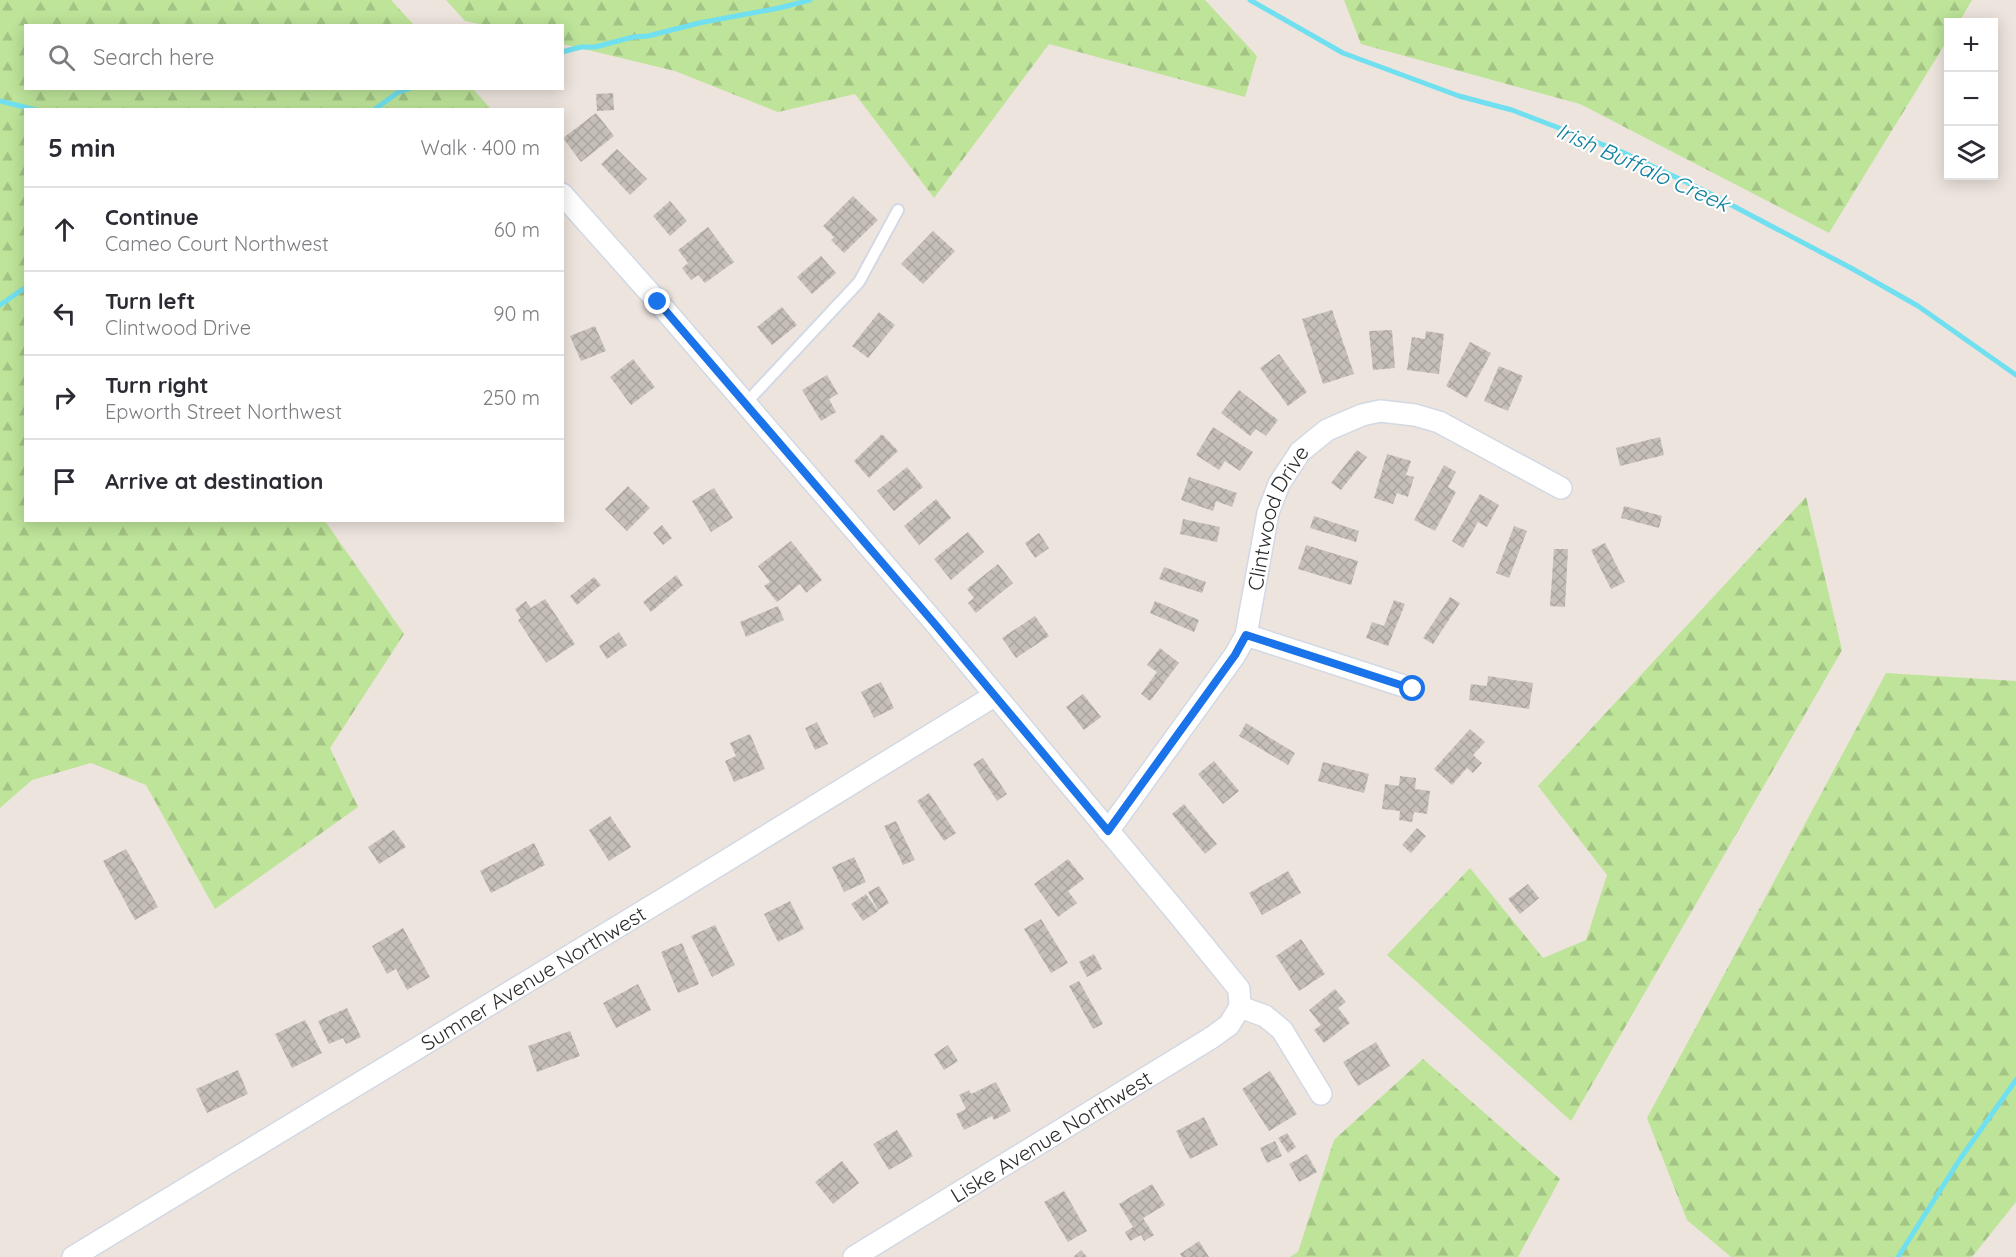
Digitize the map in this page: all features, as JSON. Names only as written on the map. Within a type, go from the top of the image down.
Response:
[{"type":"street","points":[[564,196],[934,623],[1178,914],[1239,989],[1240,1007],[1265,1016],[1282,1030],[1321,1094]]},
{"type":"street","name":"Clintwood Drive","points":[[1108,831],[1235,655],[1246,635],[1268,513],[1279,484],[1300,452],[1327,430],[1362,415],[1380,411],[1415,415],[1439,422],[1561,488]]},
{"type":"street","points":[[1246,635],[1413,689]]},
{"type":"street","name":"Sumner Avenue Northwest","points":[[73,1257],[665,899],[994,696]]},
{"type":"street","name":"Liske Avenue Northwest","points":[[854,1257],[1211,1038],[1229,1025],[1240,1007]]},
{"type":"lane","points":[[745,404],[859,282],[898,210]]},
{"type":"green space","points":[[0,0],[391,0],[413,24],[24,24],[24,90],[474,90],[490,108],[24,108],[24,522],[326,522],[404,634],[330,748],[358,807],[215,909],[146,785],[91,763],[32,780],[0,808]]},
{"type":"green space","points":[[446,0],[1205,0],[1257,56],[1245,97],[1049,44],[934,198],[855,94],[778,112],[675,71],[564,44],[564,24],[479,24],[465,21]]},
{"type":"green space","points":[[1344,0],[1972,0],[1961,18],[1944,18],[1944,46],[1829,233],[1580,104],[1361,44]]},
{"type":"green space","points":[[1806,497],[1842,650],[1571,1121],[1387,955],[1470,868],[1543,958],[1586,940],[1607,875],[1538,786]]},
{"type":"green space","points":[[1886,673],[2016,681],[2016,1202],[1972,1257],[1731,1257],[1687,1220],[1647,1118]]},
{"type":"green space","points":[[1423,1059],[1560,1179],[1518,1257],[1290,1257],[1298,1252],[1334,1140]]},
{"type":"building","points":[[613,93],[614,110],[597,111],[596,94]]},
{"type":"building","points":[[596,113],[614,136],[581,162],[564,137]]},
{"type":"building","points":[[617,149],[647,179],[630,195],[601,164]]},
{"type":"building","points":[[853,196],[878,220],[844,253],[831,240],[834,237],[823,226]]},
{"type":"building","points":[[670,201],[687,221],[670,236],[653,216]]},
{"type":"building","points":[[708,227],[734,262],[705,283],[698,275],[691,280],[682,268],[688,263],[678,250]]},
{"type":"building","points":[[933,231],[955,251],[923,284],[901,264]]},
{"type":"building","points":[[821,256],[836,273],[812,294],[797,277]]},
{"type":"building","points":[[782,307],[797,325],[772,345],[757,327]]},
{"type":"building","points":[[1332,310],[1354,374],[1323,384],[1302,319]]},
{"type":"building","points":[[879,312],[895,325],[868,358],[852,346]]},
{"type":"building","points":[[595,326],[606,351],[581,361],[570,336]]},
{"type":"building","points":[[1392,330],[1395,368],[1373,370],[1369,331]]},
{"type":"building","points":[[1426,331],[1444,334],[1439,374],[1407,370],[1412,337],[1425,339]]},
{"type":"building","points":[[1470,342],[1491,353],[1467,398],[1446,386]]},
{"type":"building","points":[[1279,354],[1307,392],[1288,406],[1260,368]]},
{"type":"building","points":[[633,359],[655,387],[631,405],[610,377]]},
{"type":"building","points":[[1499,366],[1523,376],[1508,411],[1484,401]]},
{"type":"building","points":[[827,375],[838,394],[829,399],[836,412],[821,421],[802,390]]},
{"type":"building","points":[[1239,390],[1278,420],[1266,436],[1256,429],[1250,436],[1221,413]]},
{"type":"building","points":[[1213,427],[1253,452],[1240,471],[1225,461],[1219,470],[1196,455]]},
{"type":"building","points":[[882,434],[898,451],[869,478],[854,461]]},
{"type":"building","points":[[1660,437],[1664,455],[1620,466],[1616,448]]},
{"type":"building","points":[[1357,450],[1367,457],[1341,490],[1331,483]]},
{"type":"building","points":[[1387,454],[1411,461],[1406,475],[1414,477],[1408,497],[1397,493],[1393,504],[1374,498]]},
{"type":"building","points":[[1444,465],[1456,472],[1448,487],[1456,492],[1435,531],[1414,520]]},
{"type":"building","points":[[907,467],[923,487],[894,511],[877,491]]},
{"type":"building","points":[[1189,477],[1237,493],[1232,507],[1216,501],[1213,511],[1181,500]]},
{"type":"building","points":[[628,486],[650,508],[627,531],[605,509]]},
{"type":"building","points":[[714,488],[733,518],[711,532],[692,501]]},
{"type":"building","points":[[1480,494],[1499,505],[1487,527],[1478,522],[1463,548],[1452,541]]},
{"type":"building","points":[[936,499],[951,518],[919,545],[904,526]]},
{"type":"building","points":[[1624,506],[1662,516],[1659,528],[1621,518]]},
{"type":"building","points":[[1314,516],[1359,531],[1356,542],[1310,528]]},
{"type":"building","points":[[1183,519],[1220,527],[1217,542],[1180,534]]},
{"type":"building","points":[[662,525],[672,538],[663,545],[653,533]]},
{"type":"building","points":[[1514,526],[1527,531],[1509,578],[1496,573]]},
{"type":"building","points":[[968,532],[984,552],[951,580],[934,559]]},
{"type":"building","points":[[1039,533],[1049,548],[1035,558],[1025,543]]},
{"type":"building","points":[[791,541],[822,580],[806,593],[800,584],[777,602],[764,586],[770,582],[758,566]]},
{"type":"building","points":[[1605,543],[1625,582],[1611,589],[1591,550]]},
{"type":"building","points":[[1306,545],[1358,561],[1351,585],[1298,569]]},
{"type":"building","points":[[1554,549],[1568,549],[1565,607],[1550,606]]},
{"type":"building","points":[[998,564],[1013,583],[976,613],[968,603],[974,598],[967,589]]},
{"type":"building","points":[[1164,567],[1206,582],[1202,593],[1159,579]]},
{"type":"building","points":[[676,575],[683,585],[651,612],[643,602]]},
{"type":"building","points":[[594,577],[601,585],[577,605],[570,596]]},
{"type":"building","points":[[1450,597],[1460,603],[1433,644],[1423,638]]},
{"type":"building","points":[[545,599],[575,644],[546,663],[518,620],[521,618],[515,609],[526,601],[531,608]]},
{"type":"building","points":[[1394,600],[1405,604],[1388,646],[1366,638],[1372,622],[1384,626]]},
{"type":"building","points":[[1155,601],[1199,620],[1194,632],[1150,613]]},
{"type":"building","points":[[778,606],[784,620],[746,637],[740,622]]},
{"type":"building","points":[[1035,616],[1049,636],[1016,658],[1002,638]]},
{"type":"building","points":[[619,632],[627,645],[607,659],[599,646]]},
{"type":"building","points":[[1160,648],[1179,663],[1150,701],[1141,694],[1157,672],[1147,665]]},
{"type":"building","points":[[1488,676],[1533,683],[1529,709],[1469,700],[1471,684],[1487,686]]},
{"type":"building","points":[[881,682],[894,708],[874,718],[861,692]]},
{"type":"building","points":[[1083,694],[1101,717],[1084,730],[1066,707]]},
{"type":"building","points":[[817,722],[828,744],[815,750],[805,728]]},
{"type":"building","points":[[1246,723],[1295,753],[1288,765],[1239,736]]},
{"type":"building","points":[[1470,729],[1485,742],[1473,755],[1482,763],[1473,773],[1467,768],[1452,785],[1434,769]]},
{"type":"building","points":[[750,734],[765,769],[734,782],[725,761],[736,756],[730,743]]},
{"type":"building","points":[[983,758],[1007,794],[997,801],[973,764]]},
{"type":"building","points":[[1214,761],[1239,791],[1223,804],[1198,774]]},
{"type":"building","points":[[1323,762],[1369,774],[1364,793],[1318,781]]},
{"type":"building","points":[[1400,776],[1416,778],[1415,789],[1430,791],[1427,814],[1414,812],[1412,822],[1399,820],[1400,811],[1382,809],[1385,784],[1399,786]]},
{"type":"building","points":[[929,793],[956,833],[944,841],[917,801]]},
{"type":"building","points":[[1184,804],[1217,844],[1205,854],[1172,814]]},
{"type":"building","points":[[610,816],[631,847],[609,861],[589,830]]},
{"type":"building","points":[[896,821],[915,860],[903,865],[884,826]]},
{"type":"building","points":[[1417,828],[1426,836],[1411,853],[1402,845]]},
{"type":"building","points":[[394,830],[406,847],[379,864],[368,847]]},
{"type":"building","points":[[534,843],[545,865],[491,893],[480,871]]},
{"type":"building","points":[[126,849],[158,907],[135,920],[103,861]]},
{"type":"building","points":[[854,857],[866,882],[844,892],[832,867]]},
{"type":"building","points":[[1068,859],[1084,879],[1068,891],[1077,903],[1058,917],[1034,884]]},
{"type":"building","points":[[1288,871],[1301,893],[1262,915],[1249,893]]},
{"type":"building","points":[[1528,884],[1539,898],[1520,914],[1508,899]]},
{"type":"building","points":[[879,886],[889,903],[878,910],[868,892]]},
{"type":"building","points":[[866,894],[878,911],[863,921],[851,904]]},
{"type":"building","points":[[790,901],[804,929],[778,942],[764,914]]},
{"type":"building","points":[[1041,919],[1068,963],[1051,973],[1024,929]]},
{"type":"building","points":[[715,925],[735,965],[712,977],[691,936]]},
{"type":"building","points":[[403,928],[430,977],[407,990],[396,969],[387,974],[372,946]]},
{"type":"building","points":[[1301,939],[1325,974],[1299,991],[1276,956]]},
{"type":"building","points":[[682,943],[699,984],[678,993],[661,952]]},
{"type":"building","points":[[1094,954],[1102,969],[1087,977],[1079,962]]},
{"type":"building","points":[[1079,981],[1103,1024],[1093,1029],[1069,986]]},
{"type":"building","points":[[638,984],[651,1010],[616,1028],[603,1003]]},
{"type":"building","points":[[1335,989],[1346,1002],[1338,1008],[1350,1023],[1324,1043],[1314,1030],[1321,1025],[1309,1010]]},
{"type":"building","points":[[347,1008],[361,1037],[346,1044],[343,1038],[329,1044],[318,1021]]},
{"type":"building","points":[[305,1020],[322,1053],[292,1068],[275,1034]]},
{"type":"building","points":[[570,1031],[580,1056],[537,1072],[528,1046]]},
{"type":"building","points":[[1376,1042],[1390,1066],[1358,1086],[1343,1062]]},
{"type":"building","points":[[948,1045],[958,1061],[944,1070],[934,1054]]},
{"type":"building","points":[[238,1070],[248,1094],[207,1113],[196,1089]]},
{"type":"building","points":[[1270,1071],[1297,1114],[1269,1131],[1242,1089]]},
{"type":"building","points":[[996,1082],[1011,1111],[994,1120],[992,1116],[964,1130],[956,1114],[966,1109],[959,1095],[969,1090],[971,1094]]},
{"type":"building","points":[[1204,1117],[1218,1145],[1190,1159],[1176,1131]]},
{"type":"building","points":[[897,1130],[913,1156],[889,1170],[873,1144]]},
{"type":"building","points":[[1287,1133],[1296,1147],[1288,1153],[1278,1138]]},
{"type":"building","points":[[1275,1141],[1282,1156],[1267,1163],[1260,1148]]},
{"type":"building","points":[[1307,1154],[1317,1172],[1299,1182],[1289,1164]]},
{"type":"building","points":[[842,1161],[859,1183],[833,1204],[815,1182]]},
{"type":"building","points":[[1152,1184],[1165,1205],[1143,1218],[1154,1235],[1144,1241],[1141,1235],[1130,1241],[1125,1232],[1133,1227],[1119,1204]]},
{"type":"building","points":[[1064,1191],[1087,1231],[1068,1242],[1044,1202]]},
{"type":"building","points":[[1199,1241],[1209,1257],[1182,1257],[1180,1254]]},
{"type":"building","points":[[1081,1250],[1087,1257],[1073,1257]]},
{"type":"waterway","name":"Irish Buffalo Creek","points":[[564,51],[648,36],[810,0]]},
{"type":"waterway","name":"Irish Buffalo Creek","points":[[1250,0],[1343,53],[1459,96],[1512,110],[1622,152],[1703,190],[1918,306],[2016,375]]},
{"type":"waterway","name":"Irish Buffalo Creek","points":[[377,108],[397,93],[405,90]]},
{"type":"waterway","name":"Irish Buffalo Creek","points":[[0,101],[28,108]]},
{"type":"waterway","points":[[0,305],[24,288]]},
{"type":"waterway","points":[[1898,1257],[1960,1159],[2016,1080]]},
{"type":"route","points":[[658,302],[934,623],[1108,831],[1235,655],[1246,635],[1413,689]]}]
